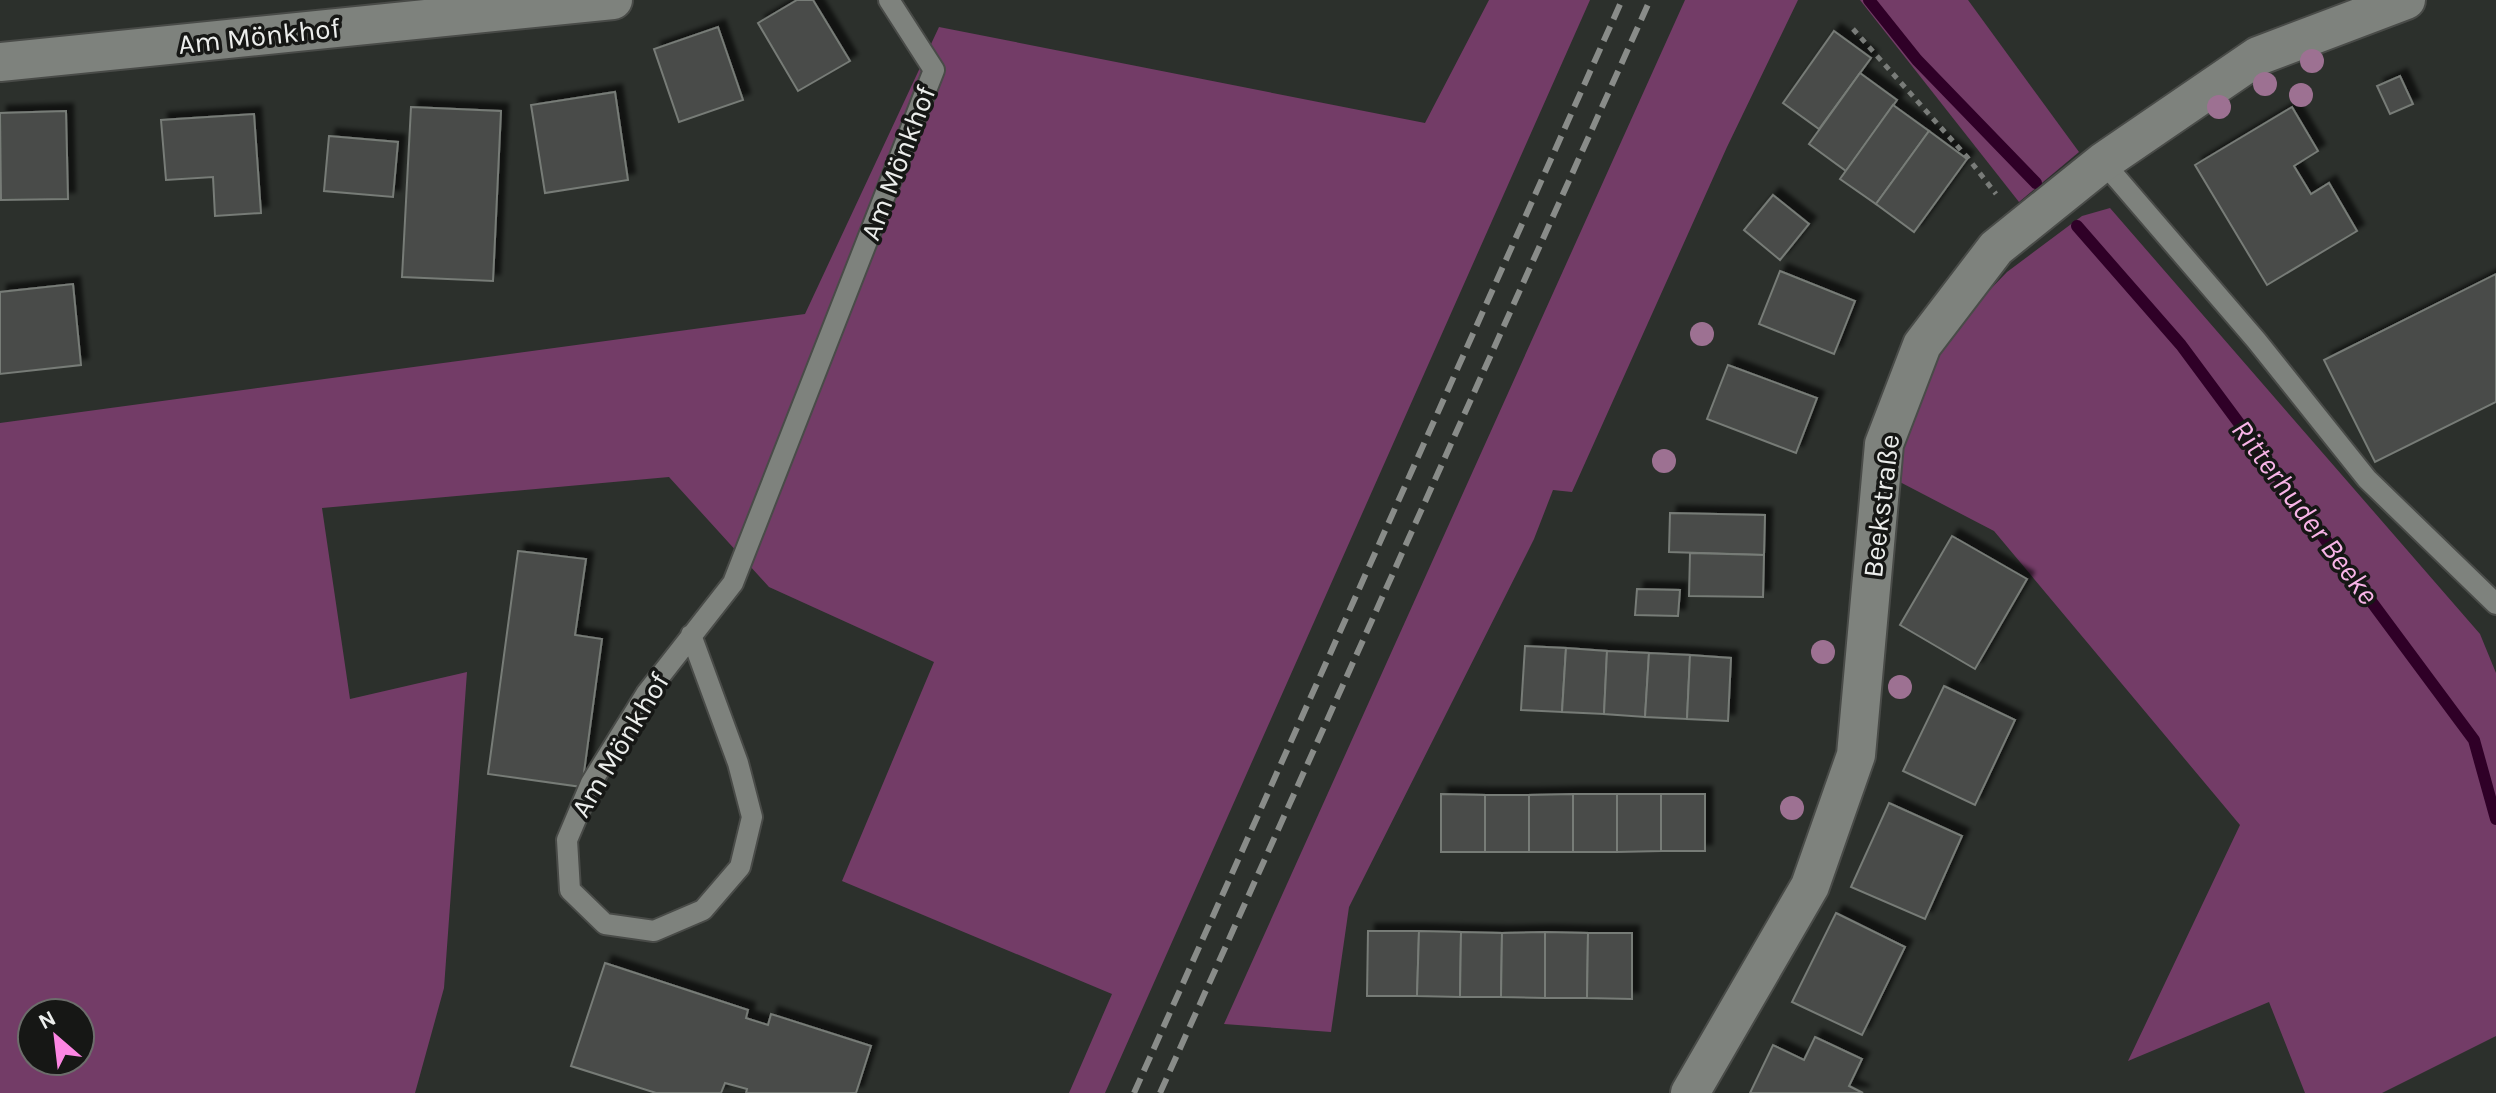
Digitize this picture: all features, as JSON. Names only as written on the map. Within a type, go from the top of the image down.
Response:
[{"type":"street","name":"Am Mönkhof","points":[[0,62],[613,0]]},
{"type":"street","name":"Beekstraße","points":[[1690,1093],[1810,886],[1856,755],[1884,444],[1922,345],[1996,248],[2103,162],[2258,56],[2406,0]]},
{"type":"lane","name":"Am Mönkhof","points":[[691,635],[738,763],[752,817],[740,867],[703,910],[654,931],[605,924],[570,890],[567,840],[591,783],[646,694],[691,635],[733,583],[934,70],[889,0]]},
{"type":"lane","points":[[2103,162],[2256,340],[2367,479],[2496,604]]},
{"type":"path","points":[[1853,29],[1968,158],[2022,229]]},
{"type":"shaded area","points":[[1489,0],[1590,0],[1105,1093],[1069,1093],[1112,994],[842,881],[934,662],[769,587],[669,477],[322,508],[350,699],[467,672],[444,988],[415,1093],[0,1093],[0,423],[805,314],[939,27],[1425,123]]},
{"type":"shaded area","points":[[1685,0],[1798,0],[1727,147],[1572,492],[1553,490],[1534,539],[1349,907],[1331,1032],[1224,1024]]},
{"type":"shaded area","points":[[1860,0],[1968,0],[2079,152],[2019,202]]},
{"type":"shaded area","points":[[2110,208],[2480,634],[2496,673],[2496,1036],[2382,1093],[2305,1093],[2269,1002],[2128,1061],[2240,825],[1994,531],[1896,480],[1912,406],[1953,328],[2007,272],[2082,216]]},
{"type":"building","points":[[797,0],[813,0],[850,61],[798,91],[758,23]]},
{"type":"building","points":[[718,27],[743,100],[679,122],[654,49]]},
{"type":"building","points":[[1834,31],[1871,58],[1819,129],[1783,103]]},
{"type":"building","points":[[1860,73],[1897,100],[1846,171],[1809,144]]},
{"type":"building","points":[[2400,76],[2413,104],[2390,114],[2377,86]]},
{"type":"building","points":[[615,92],[628,180],[545,193],[531,105]]},
{"type":"building","points":[[1893,105],[1929,131],[1876,204],[1840,179]]},
{"type":"building","points":[[411,107],[501,111],[493,281],[402,277]]},
{"type":"building","points":[[2292,107],[2318,151],[2294,166],[2311,194],[2329,183],[2357,231],[2267,285],[2195,165]]},
{"type":"building","points":[[66,111],[68,199],[1,200],[0,113]]},
{"type":"building","points":[[254,114],[261,213],[215,216],[213,177],[166,180],[161,120]]},
{"type":"building","points":[[1929,131],[1967,159],[1914,232],[1876,204]]},
{"type":"building","points":[[329,136],[398,142],[393,197],[324,191]]},
{"type":"building","points":[[1773,195],[1809,224],[1780,260],[1744,230]]},
{"type":"building","points":[[1780,271],[1855,301],[1834,354],[1759,324]]},
{"type":"building","points":[[2496,274],[2496,402],[2375,462],[2324,360]]},
{"type":"building","points":[[73,284],[81,365],[0,374],[0,292]]},
{"type":"building","points":[[1728,365],[1817,398],[1796,453],[1707,419]]},
{"type":"building","points":[[1670,513],[1765,515],[1764,555],[1669,552]]},
{"type":"building","points":[[1952,536],[2027,579],[1975,669],[1900,625]]},
{"type":"building","points":[[518,551],[586,559],[575,635],[602,639],[582,787],[488,774]]},
{"type":"building","points":[[1690,553],[1764,555],[1763,597],[1689,596]]},
{"type":"building","points":[[1637,589],[1680,590],[1678,616],[1635,615]]},
{"type":"building","points":[[1525,646],[1566,648],[1562,712],[1521,710]]},
{"type":"building","points":[[1566,648],[1607,651],[1604,714],[1562,712]]},
{"type":"building","points":[[1607,651],[1649,653],[1645,717],[1604,714]]},
{"type":"building","points":[[1649,653],[1690,655],[1687,719],[1645,717]]},
{"type":"building","points":[[1690,655],[1731,658],[1728,721],[1687,719]]},
{"type":"building","points":[[1944,686],[2015,720],[1975,805],[1903,771]]},
{"type":"building","points":[[1441,794],[1485,795],[1485,852],[1441,852]]},
{"type":"building","points":[[1573,794],[1573,852],[1529,852],[1529,795]]},
{"type":"building","points":[[1573,794],[1617,794],[1617,852],[1573,852]]},
{"type":"building","points":[[1617,794],[1661,794],[1661,851],[1617,852]]},
{"type":"building","points":[[1661,794],[1705,794],[1705,851],[1661,851]]},
{"type":"building","points":[[1485,795],[1529,795],[1529,852],[1485,852]]},
{"type":"building","points":[[1889,803],[1962,836],[1925,919],[1851,887]]},
{"type":"building","points":[[1836,913],[1905,947],[1862,1035],[1792,1002]]},
{"type":"building","points":[[1368,931],[1419,931],[1417,996],[1367,996]]},
{"type":"building","points":[[1419,931],[1461,932],[1460,997],[1417,996]]},
{"type":"building","points":[[1461,932],[1502,933],[1501,997],[1460,997]]},
{"type":"building","points":[[1545,932],[1545,998],[1501,997],[1502,933]]},
{"type":"building","points":[[1545,932],[1588,933],[1587,998],[1545,998]]},
{"type":"building","points":[[1588,933],[1632,933],[1632,999],[1587,998]]},
{"type":"building","points":[[605,963],[748,1010],[746,1018],[768,1025],[771,1014],[871,1046],[856,1093],[746,1093],[747,1089],[725,1083],[721,1093],[656,1093],[571,1066]]},
{"type":"building","points":[[1815,1037],[1862,1059],[1849,1086],[1863,1093],[1750,1093],[1773,1045],[1804,1060]]},
{"type":"waterway","name":"Ritterhuder Beeke","points":[[1869,0],[1917,60],[2036,183]]},
{"type":"waterway","name":"Ritterhuder Beeke","points":[[2077,226],[2181,345],[2474,740],[2496,819]]},
{"type":"railway","points":[[1134,1093],[1622,0]]},
{"type":"railway","points":[[1160,1093],[1650,0]]}]
